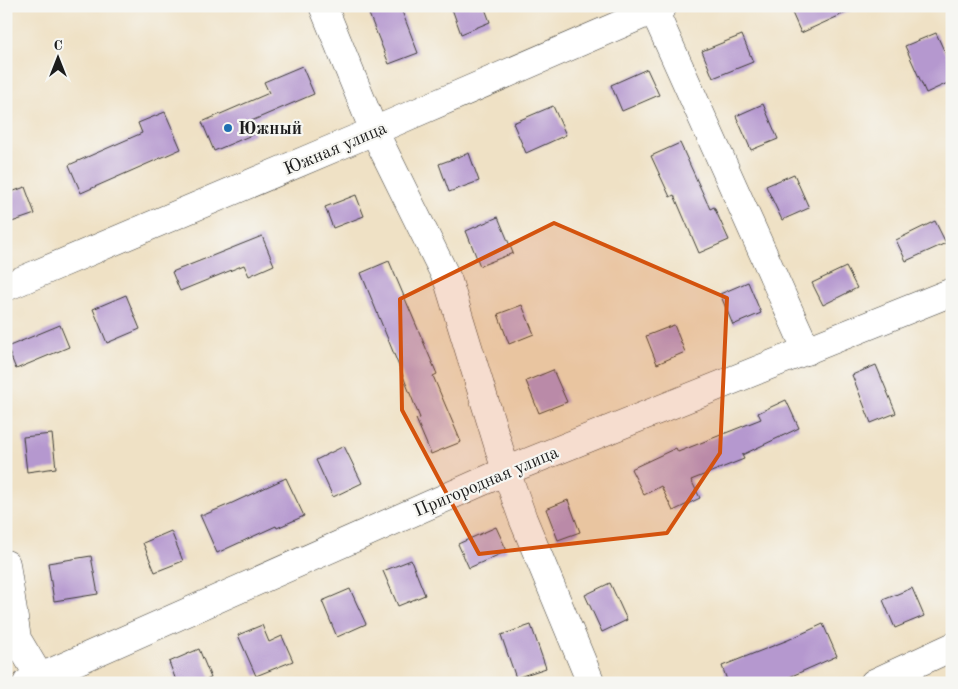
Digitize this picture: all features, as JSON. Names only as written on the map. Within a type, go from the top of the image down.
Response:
[{"type":"street","points":[[323,6],[374,131],[448,281],[506,471],[523,519],[591,683]]},
{"type":"street","points":[[656,7],[807,351]]},
{"type":"street","name":"Южная улица","points":[[6,287],[374,131],[656,7]]},
{"type":"street","name":"Пригородная улица","points":[[35,681],[506,471],[952,292]]},
{"type":"street","points":[[6,564],[17,639],[35,681]]},
{"type":"street","points":[[874,683],[952,647]]},
{"type":"highlighted area","points":[[554,223],[727,298],[720,453],[667,533],[479,554],[402,410],[400,299]]},
{"type":"building","points":[[388,6],[400,6],[418,53],[389,64],[369,14]]},
{"type":"building","points":[[451,6],[484,6],[490,22],[461,34]]},
{"type":"building","points":[[789,6],[861,6],[801,33]]},
{"type":"building","points":[[936,33],[952,68],[952,81],[926,93],[905,46]]},
{"type":"building","points":[[742,35],[753,62],[713,78],[702,51]]},
{"type":"building","points":[[302,66],[314,94],[249,122],[254,134],[214,151],[202,122],[269,93],[264,82]]},
{"type":"building","points":[[647,69],[659,95],[622,111],[611,85]]},
{"type":"building","points":[[763,104],[778,139],[751,150],[736,116]]},
{"type":"building","points":[[553,106],[566,135],[526,153],[513,123]]},
{"type":"building","points":[[165,112],[181,149],[81,193],[69,165],[142,133],[138,123]]},
{"type":"building","points":[[680,143],[710,209],[714,207],[729,240],[699,253],[674,195],[670,197],[651,156]]},
{"type":"building","points":[[469,153],[479,181],[449,192],[439,164]]},
{"type":"building","points":[[794,174],[809,208],[782,220],[766,186]]},
{"type":"building","points":[[25,187],[35,214],[6,224],[6,194]]},
{"type":"building","points":[[356,195],[364,216],[333,228],[325,207]]},
{"type":"building","points":[[498,217],[513,253],[480,266],[466,231]]},
{"type":"building","points":[[935,221],[946,243],[906,261],[896,240]]},
{"type":"building","points":[[262,236],[274,265],[249,276],[244,265],[180,291],[172,272]]},
{"type":"building","points":[[389,261],[437,374],[433,376],[461,442],[431,454],[416,419],[420,418],[361,273]]},
{"type":"building","points":[[846,267],[857,288],[823,305],[812,283]]},
{"type":"building","points":[[748,282],[761,313],[733,325],[720,294]]},
{"type":"building","points":[[126,295],[140,329],[107,343],[93,309]]},
{"type":"building","points":[[522,305],[534,334],[509,344],[498,314]]},
{"type":"building","points":[[60,325],[69,347],[16,369],[7,347]]},
{"type":"building","points":[[674,325],[685,352],[657,364],[646,336]]},
{"type":"building","points":[[876,365],[896,413],[871,423],[852,375]]},
{"type":"building","points":[[553,370],[567,402],[539,413],[526,381]]},
{"type":"building","points":[[786,400],[799,428],[742,455],[744,459],[691,480],[700,498],[673,511],[661,486],[644,495],[631,469],[676,448],[678,452],[761,419],[758,413]]},
{"type":"building","points":[[52,434],[56,468],[27,472],[23,437]]},
{"type":"building","points":[[344,446],[362,483],[333,497],[316,460]]},
{"type":"building","points":[[286,478],[304,516],[277,528],[276,526],[217,553],[200,515],[230,504]]},
{"type":"building","points":[[568,500],[580,532],[558,540],[546,509]]},
{"type":"building","points":[[496,527],[507,551],[469,568],[458,544]]},
{"type":"building","points":[[171,531],[183,561],[155,572],[143,543]]},
{"type":"building","points":[[91,556],[98,594],[54,601],[48,563]]},
{"type":"building","points":[[411,560],[425,595],[398,606],[383,571]]},
{"type":"building","points":[[610,583],[627,620],[602,632],[585,595]]},
{"type":"building","points":[[912,588],[924,616],[895,628],[883,600]]},
{"type":"building","points":[[350,589],[366,624],[337,637],[322,601]]},
{"type":"building","points":[[823,624],[837,656],[776,683],[728,683],[722,666]]},
{"type":"building","points":[[262,625],[269,642],[282,636],[293,661],[256,676],[238,635]]},
{"type":"building","points":[[531,625],[546,668],[516,678],[501,635]]},
{"type":"building","points":[[199,649],[211,678],[198,683],[177,683],[169,662]]},
{"type":"place","name":"Южный","points":[[228,128]]}]
